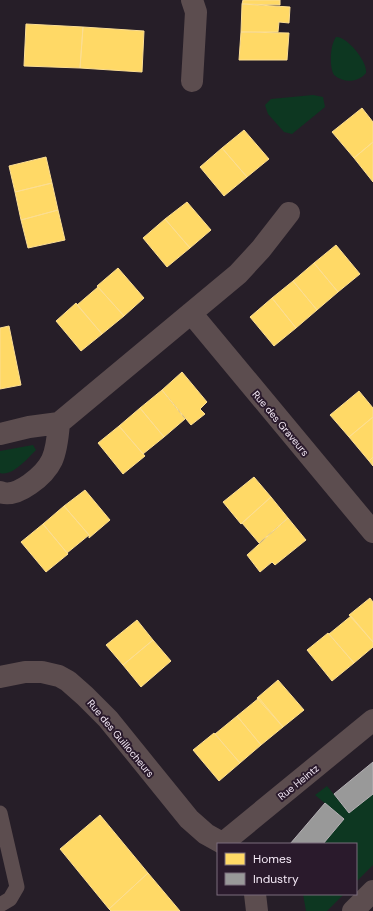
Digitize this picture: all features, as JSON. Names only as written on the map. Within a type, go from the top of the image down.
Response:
[{"type":"street","points":[[192,0],[196,12],[192,81]]},
{"type":"street","points":[[0,434],[59,423],[238,274],[262,250],[289,214]]},
{"type":"street","name":"Rue des Graveurs","points":[[191,313],[373,532]]},
{"type":"street","points":[[0,492],[17,492],[43,472],[52,460],[56,447],[59,423]]},
{"type":"street","name":"Rue des Guillocheurs","points":[[0,677],[26,672],[42,672],[59,676],[68,681],[86,696],[108,719],[189,819],[206,834],[221,843]]},
{"type":"street","name":"Rue Heintz","points":[[224,843],[373,720]]},
{"type":"street","points":[[353,911],[373,891]]},
{"type":"street","points":[[255,895],[256,911]]},
{"type":"lane","points":[[0,813],[17,887],[10,899],[0,905]]},
{"type":"green space","points":[[336,37],[341,38],[351,45],[364,63],[366,73],[359,79],[346,81],[334,75],[331,67],[331,56],[332,45]]},
{"type":"green space","points":[[313,95],[323,97],[325,107],[292,134],[284,132],[268,114],[265,105],[271,99]]},
{"type":"green space","points":[[33,445],[36,450],[20,466],[10,472],[0,473],[0,451]]},
{"type":"green space","points":[[327,786],[349,813],[373,794],[373,865],[357,881],[357,843],[324,843],[344,819],[315,795]]},
{"type":"green space","points":[[303,895],[343,895],[327,911],[306,911]]},
{"type":"building: Homes","points":[[243,0],[280,0],[280,5],[242,4]]},
{"type":"building: Homes","points":[[242,4],[290,7],[289,23],[279,22],[278,32],[241,32]]},
{"type":"building: Homes","points":[[26,24],[83,27],[80,68],[24,66]]},
{"type":"building: Homes","points":[[83,27],[144,31],[142,72],[80,68]]},
{"type":"building: Homes","points":[[241,32],[289,33],[287,60],[239,60]]},
{"type":"building: Homes","points":[[362,108],[373,122],[373,142],[354,158],[332,132]]},
{"type":"building: Homes","points":[[244,130],[269,159],[247,177],[222,148]]},
{"type":"building: Homes","points":[[373,142],[373,182],[354,158]]},
{"type":"building: Homes","points":[[222,148],[247,177],[224,196],[200,167]]},
{"type":"building: Homes","points":[[46,157],[52,183],[15,192],[9,166]]},
{"type":"building: Homes","points":[[52,183],[58,210],[21,220],[15,192]]},
{"type":"building: Homes","points":[[187,202],[211,230],[190,248],[165,219]]},
{"type":"building: Homes","points":[[58,210],[65,240],[28,248],[21,220]]},
{"type":"building: Homes","points":[[165,219],[190,248],[167,267],[143,238]]},
{"type":"building: Homes","points":[[336,245],[360,274],[338,292],[314,263]]},
{"type":"building: Homes","points":[[314,263],[338,292],[317,310],[293,281]]},
{"type":"building: Homes","points":[[118,268],[144,298],[124,316],[97,286]]},
{"type":"building: Homes","points":[[293,281],[317,310],[296,328],[272,298]]},
{"type":"building: Homes","points":[[98,287],[124,316],[102,334],[77,305]]},
{"type":"building: Homes","points":[[272,298],[296,328],[274,346],[250,317]]},
{"type":"building: Homes","points":[[76,303],[102,334],[81,351],[56,321]]},
{"type":"building: Homes","points":[[9,326],[21,385],[0,389],[0,328]]},
{"type":"building: Homes","points":[[182,372],[207,402],[200,409],[205,414],[191,425],[162,390]]},
{"type":"building: Homes","points":[[162,390],[185,419],[164,437],[140,408]]},
{"type":"building: Homes","points":[[359,391],[373,408],[373,417],[349,437],[330,415]]},
{"type":"building: Homes","points":[[140,408],[164,437],[143,454],[119,426]]},
{"type":"building: Homes","points":[[373,417],[373,457],[369,461],[349,437]]},
{"type":"building: Homes","points":[[119,426],[145,456],[123,474],[98,443]]},
{"type":"building: Homes","points":[[373,457],[373,466],[369,461]]},
{"type":"building: Homes","points":[[254,477],[271,497],[241,524],[223,502]]},
{"type":"building: Homes","points":[[85,490],[110,520],[89,538],[89,535],[64,506]]},
{"type":"building: Homes","points":[[271,497],[288,518],[259,543],[242,523]]},
{"type":"building: Homes","points":[[64,506],[89,535],[67,553],[43,524]]},
{"type":"building: Homes","points":[[288,518],[306,540],[275,565],[272,562],[260,572],[247,555]]},
{"type":"building: Homes","points":[[43,524],[68,554],[46,572],[21,542]]},
{"type":"building: Homes","points":[[370,598],[373,602],[373,642],[349,615]]},
{"type":"building: Homes","points":[[351,616],[373,642],[373,647],[354,663],[329,634]]},
{"type":"building: Homes","points":[[137,620],[153,640],[123,665],[106,645]]},
{"type":"building: Homes","points":[[328,633],[354,663],[332,681],[307,650]]},
{"type":"building: Homes","points":[[153,640],[171,661],[141,687],[123,665]]},
{"type":"building: Homes","points":[[278,680],[304,710],[283,727],[257,698]]},
{"type":"building: Homes","points":[[259,698],[283,727],[261,745],[237,716]]},
{"type":"building: Homes","points":[[237,716],[261,745],[240,763],[215,734]]},
{"type":"building: Homes","points":[[214,733],[240,763],[219,781],[193,750]]},
{"type":"building: Homes","points":[[100,815],[148,873],[109,909],[60,849]]},
{"type":"building: Homes","points":[[148,873],[180,911],[111,911],[109,909]]},
{"type":"building: Industry","points":[[373,762],[373,794],[349,813],[334,794]]},
{"type":"building: Industry","points":[[325,803],[344,819],[324,843],[291,843]]}]
